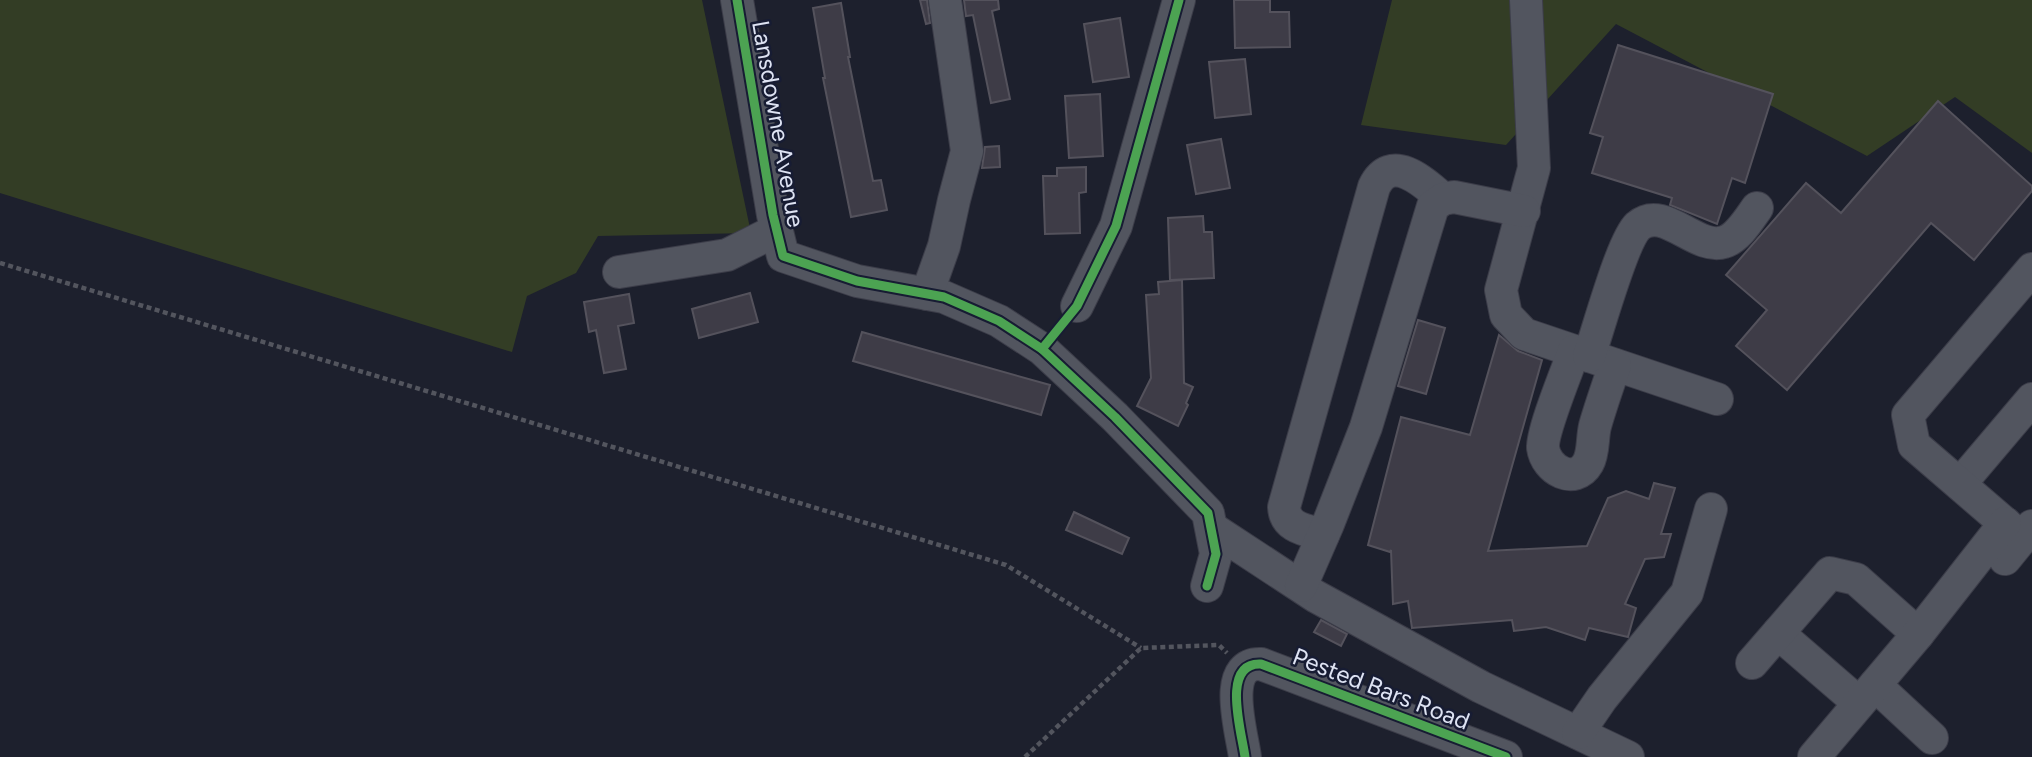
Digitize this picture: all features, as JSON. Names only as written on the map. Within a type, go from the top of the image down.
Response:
[{"type":"street","name":"Lansdowne Avenue","points":[[737,0],[783,256],[857,281],[944,297],[999,321],[1042,349],[1115,417],[1208,513],[1213,529]]},
{"type":"street","points":[[927,294],[944,246],[967,151],[946,0]]},
{"type":"street","points":[[1077,306],[1116,226],[1179,0]]},
{"type":"street","points":[[1526,0],[1534,168],[1501,290],[1506,315],[1524,334],[1717,399]]},
{"type":"street","points":[[1323,535],[1291,524],[1284,515],[1284,507],[1374,187],[1377,180],[1385,174],[1394,171],[1407,172],[1443,199]]},
{"type":"street","points":[[1301,586],[1366,428],[1433,206],[1443,199],[1463,198],[1524,211]]},
{"type":"street","points":[[1593,357],[1626,243],[1640,225],[1650,220],[1661,221],[1710,243],[1724,242],[1737,233],[1757,208]]},
{"type":"street","points":[[619,272],[727,254],[777,230]]},
{"type":"street","points":[[1814,757],[1918,634],[2016,536],[1914,445],[1908,415],[2032,269]]},
{"type":"street","points":[[1960,484],[2032,399]]},
{"type":"street","points":[[1578,733],[1602,698],[1687,593],[1711,509]]},
{"type":"street","points":[[1207,586],[1216,554],[1213,529]]},
{"type":"street","points":[[1213,529],[1301,586],[1481,687],[1628,757]]},
{"type":"street","points":[[1752,663],[1830,573],[1856,579],[1918,634]]},
{"type":"street","points":[[1778,633],[1932,738]]},
{"type":"street","name":"Pested Bars Road","points":[[1243,668],[1251,664],[1261,664],[1506,757]]},
{"type":"street","points":[[1243,668],[1237,682],[1236,696],[1245,757]]},
{"type":"path","points":[[0,263],[1006,565],[1141,648],[1219,645],[1243,668]]},
{"type":"path","points":[[1025,757],[1141,648]]},
{"type":"green space","points":[[0,0],[702,0],[751,233],[598,236],[576,273],[527,296],[512,352],[0,193]]},
{"type":"green space","points":[[1392,0],[2032,0],[2032,153],[1955,97],[1867,156],[1616,24],[1506,145],[1361,125]]},
{"type":"building","points":[[920,0],[927,0],[930,23],[926,24]]},
{"type":"building","points":[[964,0],[998,0],[999,9],[992,11],[1010,99],[991,103],[973,15],[966,16]]},
{"type":"building","points":[[1234,0],[1270,0],[1270,12],[1289,12],[1290,47],[1235,48]]},
{"type":"building","points":[[841,3],[848,57],[873,181],[881,180],[887,210],[851,217],[823,78],[813,8]]},
{"type":"building","points":[[1120,18],[1129,77],[1093,82],[1084,24]]},
{"type":"building","points":[[1618,45],[1773,94],[1745,183],[1732,178],[1717,224],[1670,205],[1672,198],[1592,173],[1603,137],[1590,133]]},
{"type":"building","points":[[1245,59],[1251,114],[1215,118],[1209,62]]},
{"type":"building","points":[[1100,94],[1103,156],[1069,158],[1065,96]]},
{"type":"building","points":[[1938,101],[2032,186],[2032,191],[1974,260],[1931,223],[1787,390],[1736,346],[1767,310],[1726,275],[1806,183],[1841,213]]},
{"type":"building","points":[[1221,139],[1230,188],[1196,194],[1187,145]]},
{"type":"building","points":[[999,146],[1000,167],[982,168],[985,147]]},
{"type":"building","points":[[1086,167],[1086,192],[1079,193],[1080,233],[1045,234],[1043,176],[1057,176],[1057,168]]},
{"type":"building","points":[[1203,216],[1204,232],[1212,232],[1214,278],[1170,280],[1168,218]]},
{"type":"building","points":[[1182,280],[1184,383],[1193,387],[1178,426],[1137,406],[1151,378],[1146,295],[1159,294],[1158,282]]},
{"type":"building","points":[[750,293],[758,322],[699,338],[692,309]]},
{"type":"building","points":[[629,294],[634,323],[618,326],[626,369],[604,373],[596,330],[589,332],[584,302]]},
{"type":"building","points":[[1418,320],[1445,328],[1426,394],[1398,386]]},
{"type":"building","points":[[862,332],[1050,385],[1041,415],[853,361]]},
{"type":"building","points":[[1499,335],[1518,351],[1542,360],[1488,551],[1587,546],[1608,498],[1626,491],[1649,499],[1654,483],[1675,488],[1661,534],[1671,534],[1664,557],[1645,559],[1625,604],[1636,608],[1628,637],[1589,628],[1585,640],[1546,627],[1514,631],[1512,620],[1412,628],[1408,601],[1393,604],[1391,550],[1390,552],[1368,545],[1401,417],[1470,435]]},
{"type":"building","points":[[1074,512],[1129,538],[1122,554],[1066,530]]},
{"type":"building","points":[[1321,620],[1347,634],[1341,646],[1314,632]]},
{"type":"cycle path","points":[[737,0],[773,215],[783,256],[857,281],[944,297],[999,321],[1042,349],[1115,417],[1208,513],[1216,554],[1207,586]]},
{"type":"cycle path","points":[[1042,349],[1077,306],[1116,226],[1179,0]]},
{"type":"cycle path","points":[[1245,757],[1236,701],[1237,686],[1241,674],[1248,666],[1261,664],[1506,757]]}]
